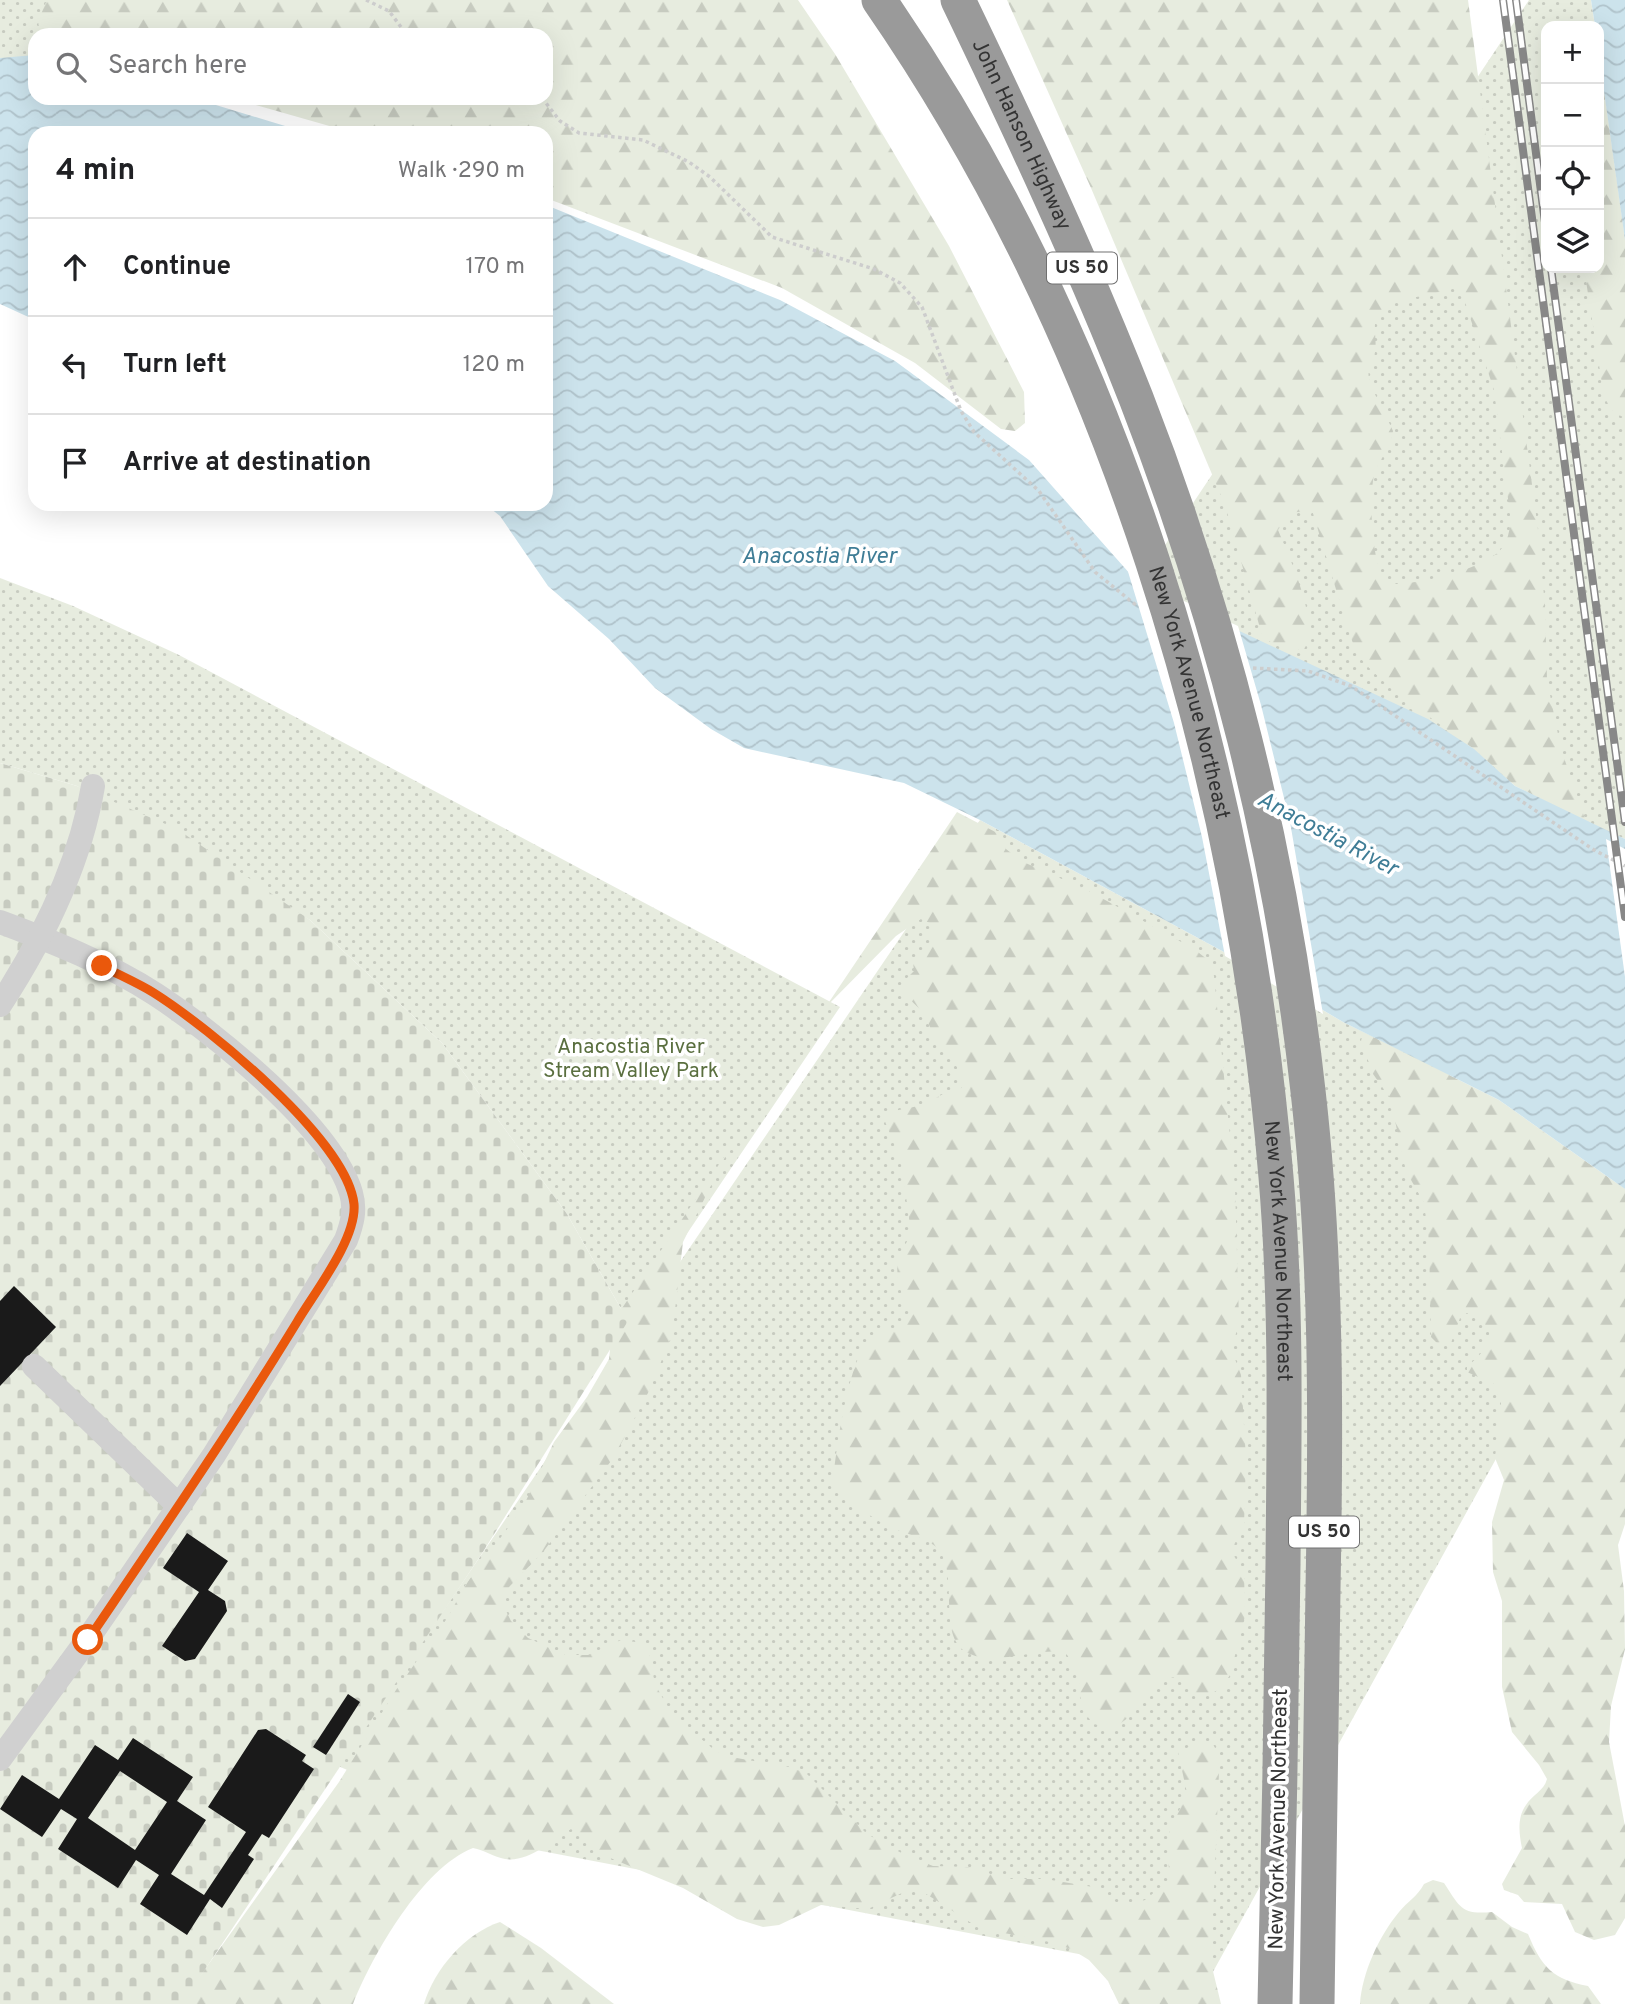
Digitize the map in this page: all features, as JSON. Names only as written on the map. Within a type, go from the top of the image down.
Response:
[{"type":"highway","name":"New York Avenue Northeast","points":[[879,0],[955,118],[1013,225],[1074,358],[1136,516],[1183,666],[1209,765],[1243,927],[1261,1038],[1277,1182],[1284,1371],[1275,2004]]},
{"type":"highway","name":"John Hanson Highway","points":[[958,0],[1108,330],[1150,434],[1188,545]]},
{"type":"highway","name":"New York Avenue Northeast","points":[[1188,545],[1230,685],[1265,835],[1305,1060],[1321,1236],[1325,1344],[1317,2004]]},
{"type":"lane","points":[[0,1005],[40,938],[84,833],[93,786]]},
{"type":"lane","points":[[0,922],[153,992],[220,1043],[260,1077],[323,1143],[345,1176],[351,1193],[353,1221],[346,1240],[259,1384],[88,1640],[0,1759]]},
{"type":"lane","points":[[34,1366],[178,1506]]},
{"type":"path","points":[[366,0],[388,11],[401,28]]},
{"type":"path","points":[[548,105],[561,121],[579,133],[643,140],[689,162],[710,177],[780,242],[874,270]]},
{"type":"green space","points":[[0,0],[130,0],[171,28],[28,28],[28,95],[0,93]]},
{"type":"green space","points":[[47,0],[798,0],[835,54],[949,246],[1024,392],[1025,423],[1015,431],[1001,429],[915,363],[782,288],[553,201],[553,126],[329,126],[256,105],[553,105],[553,28],[39,28],[38,21]]},
{"type":"green space","points":[[1007,0],[1468,0],[1538,530],[1545,607],[1547,680],[1561,749],[1586,822],[1515,786],[1474,749],[1396,693],[1366,665],[1356,652],[1312,510],[1290,513],[1278,530],[1302,590],[1306,608],[1309,624],[1304,649],[1276,645],[1262,635],[1225,505],[1091,188]],"holes":[[[1453,288],[1461,290],[1494,390],[1511,522],[1509,532],[1502,548],[1481,563],[1449,575],[1388,584],[1378,564],[1372,531],[1375,472],[1393,431],[1369,377],[1375,352],[1375,322],[1380,312],[1392,304]]]},
{"type":"green space","points":[[1529,0],[1591,0],[1594,21],[1541,21],[1541,273],[1604,273],[1604,91],[1625,240],[1625,839],[1586,822],[1139,584]]},
{"type":"green space","points":[[1604,91],[1625,240],[1625,418],[1613,412],[1604,397],[1585,273],[1604,273]]},
{"type":"green space","name":"Anacostia River Stream Valley Park","points":[[0,578],[73,606],[179,655],[840,1007],[628,1321],[567,1214],[442,1043],[310,920],[77,786],[0,763]]},
{"type":"green space","points":[[0,763],[77,786],[177,829],[310,920],[442,1043],[567,1214],[628,1321],[481,1555],[182,2004],[0,2004]]},
{"type":"green space","points":[[957,812],[1003,836],[1006,849],[1021,861],[1087,890],[1194,949],[1208,960],[1214,976],[1235,1187],[1239,1320],[1232,1351],[1241,1375],[1246,1459],[1244,1525],[1233,1547],[1234,1556],[1244,1572],[1245,1616],[1230,1675],[1222,1687],[1208,1696],[1194,1695],[1177,1677],[1168,1679],[1155,1686],[1131,1715],[1113,1728],[1094,1724],[1086,1715],[1080,1696],[1080,1677],[1066,1653],[1042,1652],[993,1658],[970,1654],[960,1647],[951,1623],[948,1578],[940,1551],[931,1543],[892,1528],[868,1514],[844,1496],[833,1482],[844,1407],[862,1350],[874,1335],[903,1325],[910,1315],[898,1283],[897,1264],[911,1232],[901,1161],[884,1119],[889,1112],[923,1105],[943,1094],[956,1094],[963,1086],[957,1067],[936,1043],[925,1014],[903,993],[905,980],[914,971],[913,962],[930,946],[934,925],[921,919],[896,936],[825,1008]]},
{"type":"green space","points":[[980,820],[1235,958],[1343,1022],[1445,1072],[1625,1189],[1625,1225],[1209,1979],[531,1849],[338,1766]]},
{"type":"green space","points":[[1369,1035],[1499,1100],[1625,1189],[1625,1524],[1618,1545],[1624,1591],[1625,1649],[1611,1706],[1609,1742],[1625,1826],[1625,1918],[1615,1935],[1594,1940],[1575,1932],[1562,1904],[1524,1902],[1518,1895],[1504,1890],[1502,1884],[1522,1848],[1520,1826],[1523,1810],[1547,1779],[1512,1732],[1502,1687],[1502,1601],[1493,1572],[1492,1522],[1504,1480],[1495,1458],[1501,1403],[1494,1384],[1467,1372],[1467,1367],[1481,1353],[1489,1339],[1486,1326],[1479,1319],[1467,1313],[1460,1318],[1451,1343],[1437,1343],[1431,1337],[1429,1241],[1424,1203],[1406,1171],[1390,1098],[1373,1074],[1361,1041],[1362,1037]]},
{"type":"green space","points":[[728,1151],[683,1242],[672,1335],[649,1391],[614,1457],[543,1552],[509,1587],[502,1603],[511,1621],[528,1638],[566,1655],[588,1655],[621,1640],[643,1643],[648,1649],[655,1684],[666,1704],[675,1717],[712,1748],[725,1756],[789,1767],[806,1773],[867,1834],[905,1855],[933,1866],[968,1867],[1007,1879],[1045,1879],[1093,1887],[1122,1906],[1145,1900],[1169,1880],[1168,1835],[1187,1793],[1178,1752],[1180,1749],[1211,1741],[1218,1753],[1219,1772],[1211,1963],[1221,2004],[1119,2004],[1108,1981],[1089,1960],[1071,1949],[1050,1942],[979,1928],[920,1890],[904,1892],[868,1909],[821,1905],[779,1925],[763,1927],[737,1919],[683,1888],[603,1855],[571,1829],[540,1850],[522,1858],[505,1859],[473,1848],[454,1858],[418,1893],[401,1915],[373,1961],[353,2004],[180,2004],[339,1782],[396,1690],[448,1617],[466,1584],[522,1509],[554,1442],[587,1397],[609,1359],[611,1340],[606,1332]]},
{"type":"green space","points":[[1433,1880],[1444,1883],[1462,1908],[1474,1912],[1492,1912],[1512,1927],[1528,1934],[1538,1955],[1550,1970],[1566,1980],[1588,1986],[1601,2004],[1360,2004],[1368,1968],[1385,1932],[1424,1884]]},
{"type":"green space","points":[[500,1922],[541,1948],[614,2004],[424,2004],[435,1978],[453,1954],[475,1935]]},
{"type":"water","points":[[1591,0],[1625,0],[1625,240],[1604,91],[1604,21],[1594,21]]},
{"type":"water","points":[[28,56],[28,105],[216,105],[285,126],[28,126],[28,317],[0,304],[0,58]]},
{"type":"water","name":"Anacostia River","points":[[553,208],[780,300],[895,361],[1029,460],[1139,584],[1428,719],[1474,749],[1515,786],[1625,839],[1625,1189],[1499,1100],[1343,1022],[1235,958],[980,820],[904,783],[744,748],[711,729],[655,688],[609,639],[548,586],[500,516],[494,511],[553,511]]},
{"type":"pier","points":[[1126,565],[1141,581],[1238,626],[1290,822],[1323,1014],[1225,956],[1202,837],[1174,723]]},
{"type":"pier","points":[[1606,839],[1625,849],[1625,977]]},
{"type":"building","points":[[14,1286],[56,1327],[0,1386],[0,1301]]},
{"type":"building","points":[[187,1533],[228,1561],[208,1590],[225,1601],[227,1611],[195,1659],[185,1661],[162,1646],[199,1592],[163,1568]]},
{"type":"building","points":[[348,1694],[360,1702],[326,1755],[313,1747]]},
{"type":"building","points":[[266,1729],[306,1755],[302,1761],[314,1769],[269,1838],[262,1834],[248,1855],[254,1859],[222,1908],[210,1899],[187,1935],[140,1904],[159,1875],[136,1860],[118,1888],[58,1849],[77,1819],[61,1809],[42,1837],[0,1809],[22,1775],[59,1799],[95,1745],[118,1760],[133,1738],[193,1777],[177,1801],[206,1820],[171,1874],[204,1895],[246,1832],[208,1807],[258,1730]],"holes":[[[120,1771],[167,1802],[135,1850],[88,1818]]]},
{"type":"railway","points":[[1503,0],[1625,917]]},
{"type":"railway","points":[[1516,0],[1543,210]]},
{"type":"railway","points":[[1552,273],[1625,822]]},
{"type":"route","points":[[88,1640],[259,1384],[346,1240],[353,1221],[354,1206],[345,1176],[323,1143],[260,1077],[153,992],[102,966]]}]
